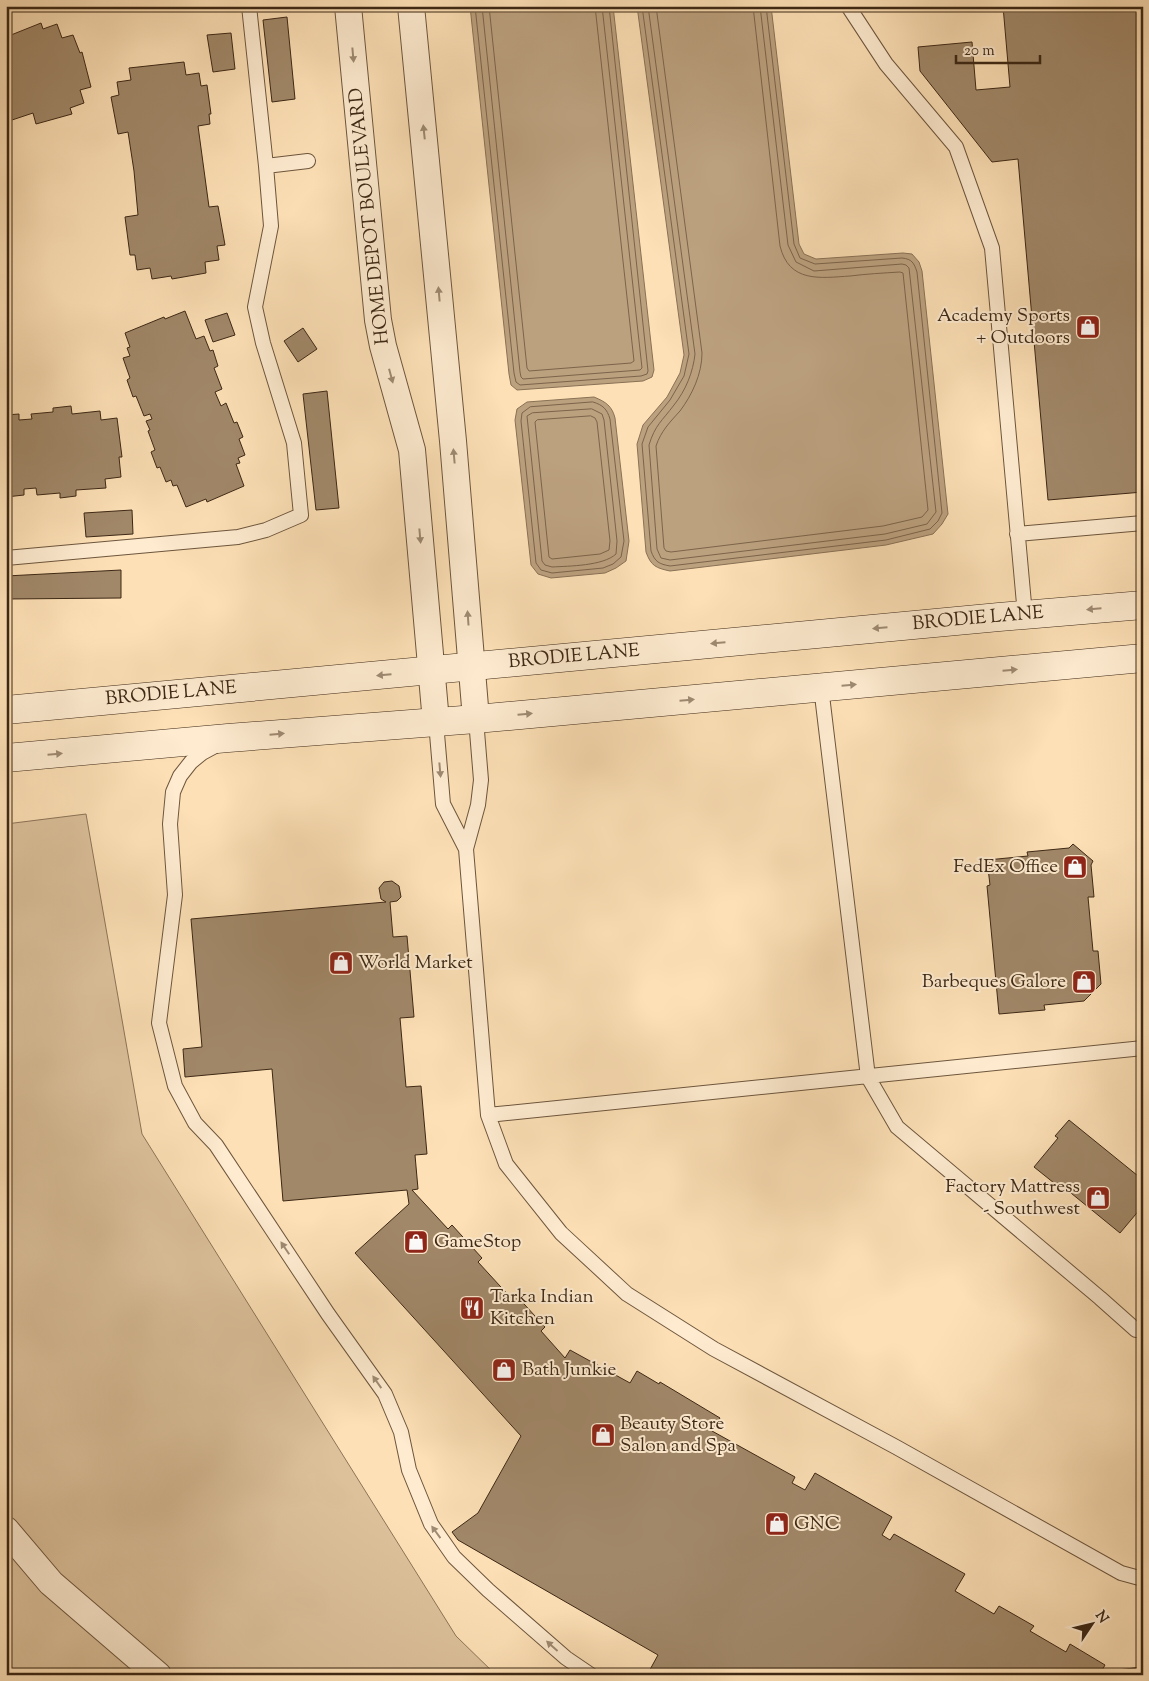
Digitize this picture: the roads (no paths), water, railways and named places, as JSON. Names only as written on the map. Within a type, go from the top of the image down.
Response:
[{"type":"main road","name":"BRODIE LANE","points":[[6,710],[1143,605]]},
{"type":"main road","points":[[6,758],[228,738],[476,719],[1143,658]]},
{"type":"street","name":"HOME DEPOT BOULEVARD","points":[[348,6],[378,320],[385,354],[412,450],[436,722]]},
{"type":"street","points":[[411,6],[452,431],[476,719]]},
{"type":"street","points":[[6,1530],[51,1583],[158,1675]]},
{"type":"lane","points":[[6,558],[238,537],[266,530],[301,515],[294,442],[263,344],[255,307],[271,226],[250,6]]},
{"type":"lane","points":[[848,6],[886,64],[956,147],[992,248],[1025,615]]},
{"type":"lane","points":[[266,166],[308,161]]},
{"type":"lane","points":[[1017,534],[1143,523]]},
{"type":"lane","points":[[821,687],[868,1077],[897,1127],[1136,1330],[1143,1329]]},
{"type":"lane","points":[[476,719],[481,780],[478,805],[466,849],[488,1115],[506,1164],[561,1232],[626,1294],[714,1349],[896,1447],[1121,1573],[1143,1580]]},
{"type":"lane","points":[[436,722],[442,804],[466,849]]},
{"type":"lane","points":[[228,738],[202,753],[191,762],[180,776],[173,792],[170,824],[175,894],[159,1023],[175,1086],[195,1123],[216,1145],[328,1314],[385,1394],[401,1432],[409,1470],[431,1524],[454,1557],[488,1590],[566,1658],[591,1675]]},
{"type":"lane","points":[[488,1115],[1143,1048]]},
{"type":"water","points":[[470,6],[613,6],[654,370],[652,377],[643,381],[517,390],[511,385]]},
{"type":"water","points":[[637,6],[771,6],[799,244],[804,254],[816,259],[903,253],[912,254],[919,262],[922,271],[948,514],[933,534],[886,545],[670,571],[658,567],[650,560],[646,552],[637,444],[643,425],[667,397],[680,373],[684,355]]},
{"type":"water","points":[[594,397],[608,405],[615,418],[629,541],[626,561],[605,573],[551,578],[538,574],[531,565],[515,420],[517,409],[527,402]]},
{"type":"place","name":"Academy Sports + Outdoors","points":[[1088,327]]},
{"type":"place","name":"FedEx Office","points":[[1075,867]]},
{"type":"place","name":"World Market","points":[[341,963]]},
{"type":"place","name":"Barbeques Galore","points":[[1084,982]]},
{"type":"place","name":"Factory Mattress - Southwest","points":[[1098,1198]]},
{"type":"place","name":"GameStop","points":[[416,1242]]},
{"type":"place","name":"Tarka Indian Kitchen","points":[[472,1308]]},
{"type":"place","name":"Bath Junkie","points":[[504,1370]]},
{"type":"place","name":"Beauty Store Salon and Spa","points":[[603,1435]]},
{"type":"place","name":"GNC","points":[[777,1524]]}]
